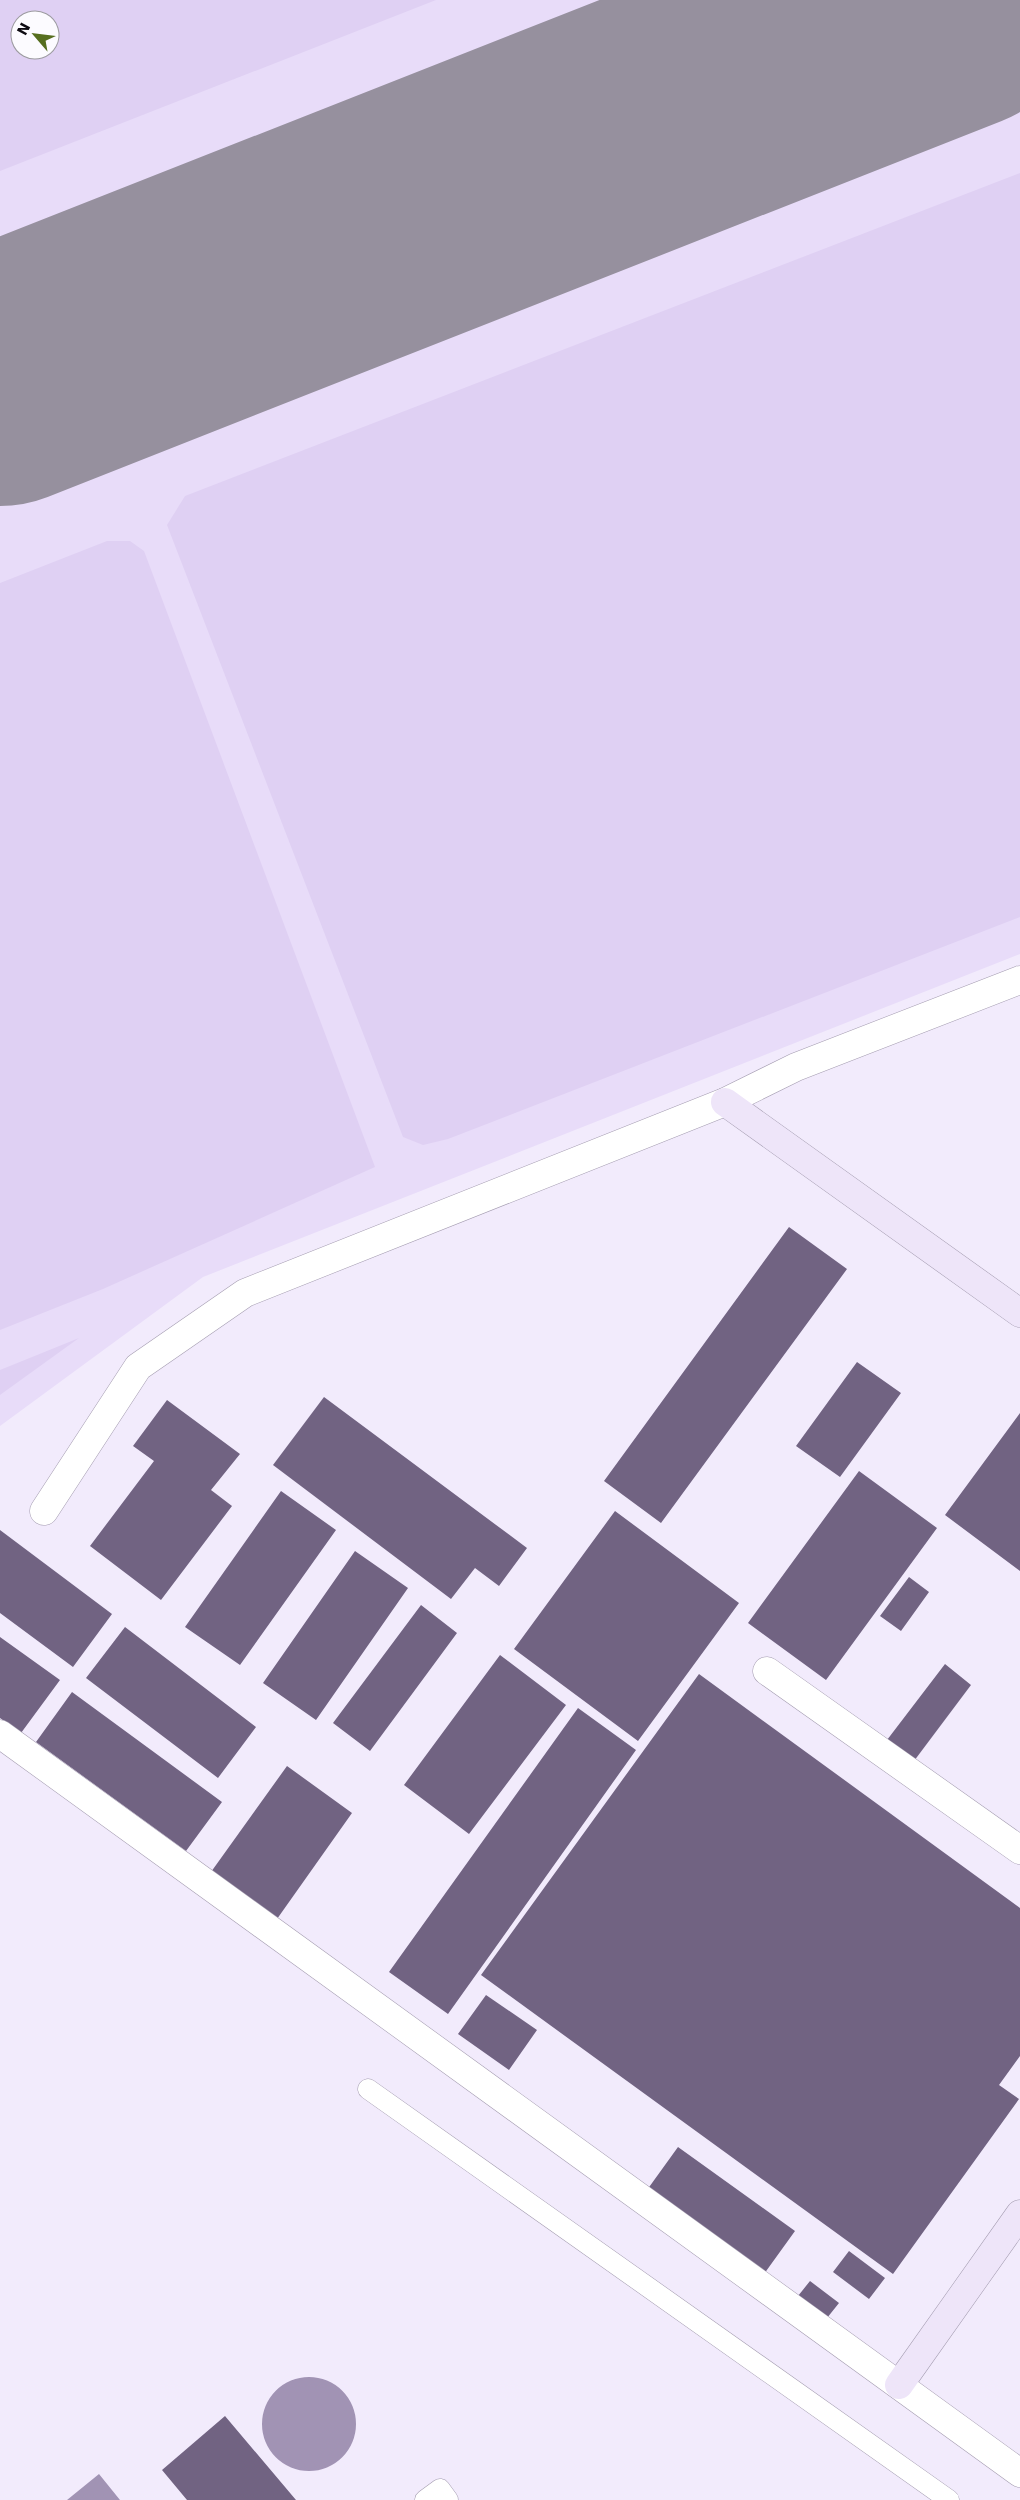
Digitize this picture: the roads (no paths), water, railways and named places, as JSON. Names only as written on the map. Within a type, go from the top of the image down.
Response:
[{"type":"street","points":[[44,1511],[138,1367],[245,1293],[725,1102],[796,1067],[1020,980]]},
{"type":"street","points":[[725,1102],[1020,1313]]},
{"type":"street","points":[[767,1671],[1020,1850]]},
{"type":"street","points":[[0,1734],[1020,2473]]},
{"type":"street","points":[[899,2385],[1020,2214]]},
{"type":"lane","points":[[368,2089],[949,2500]]},
{"type":"lane","points":[[426,2500],[440,2489],[448,2500]]}]
